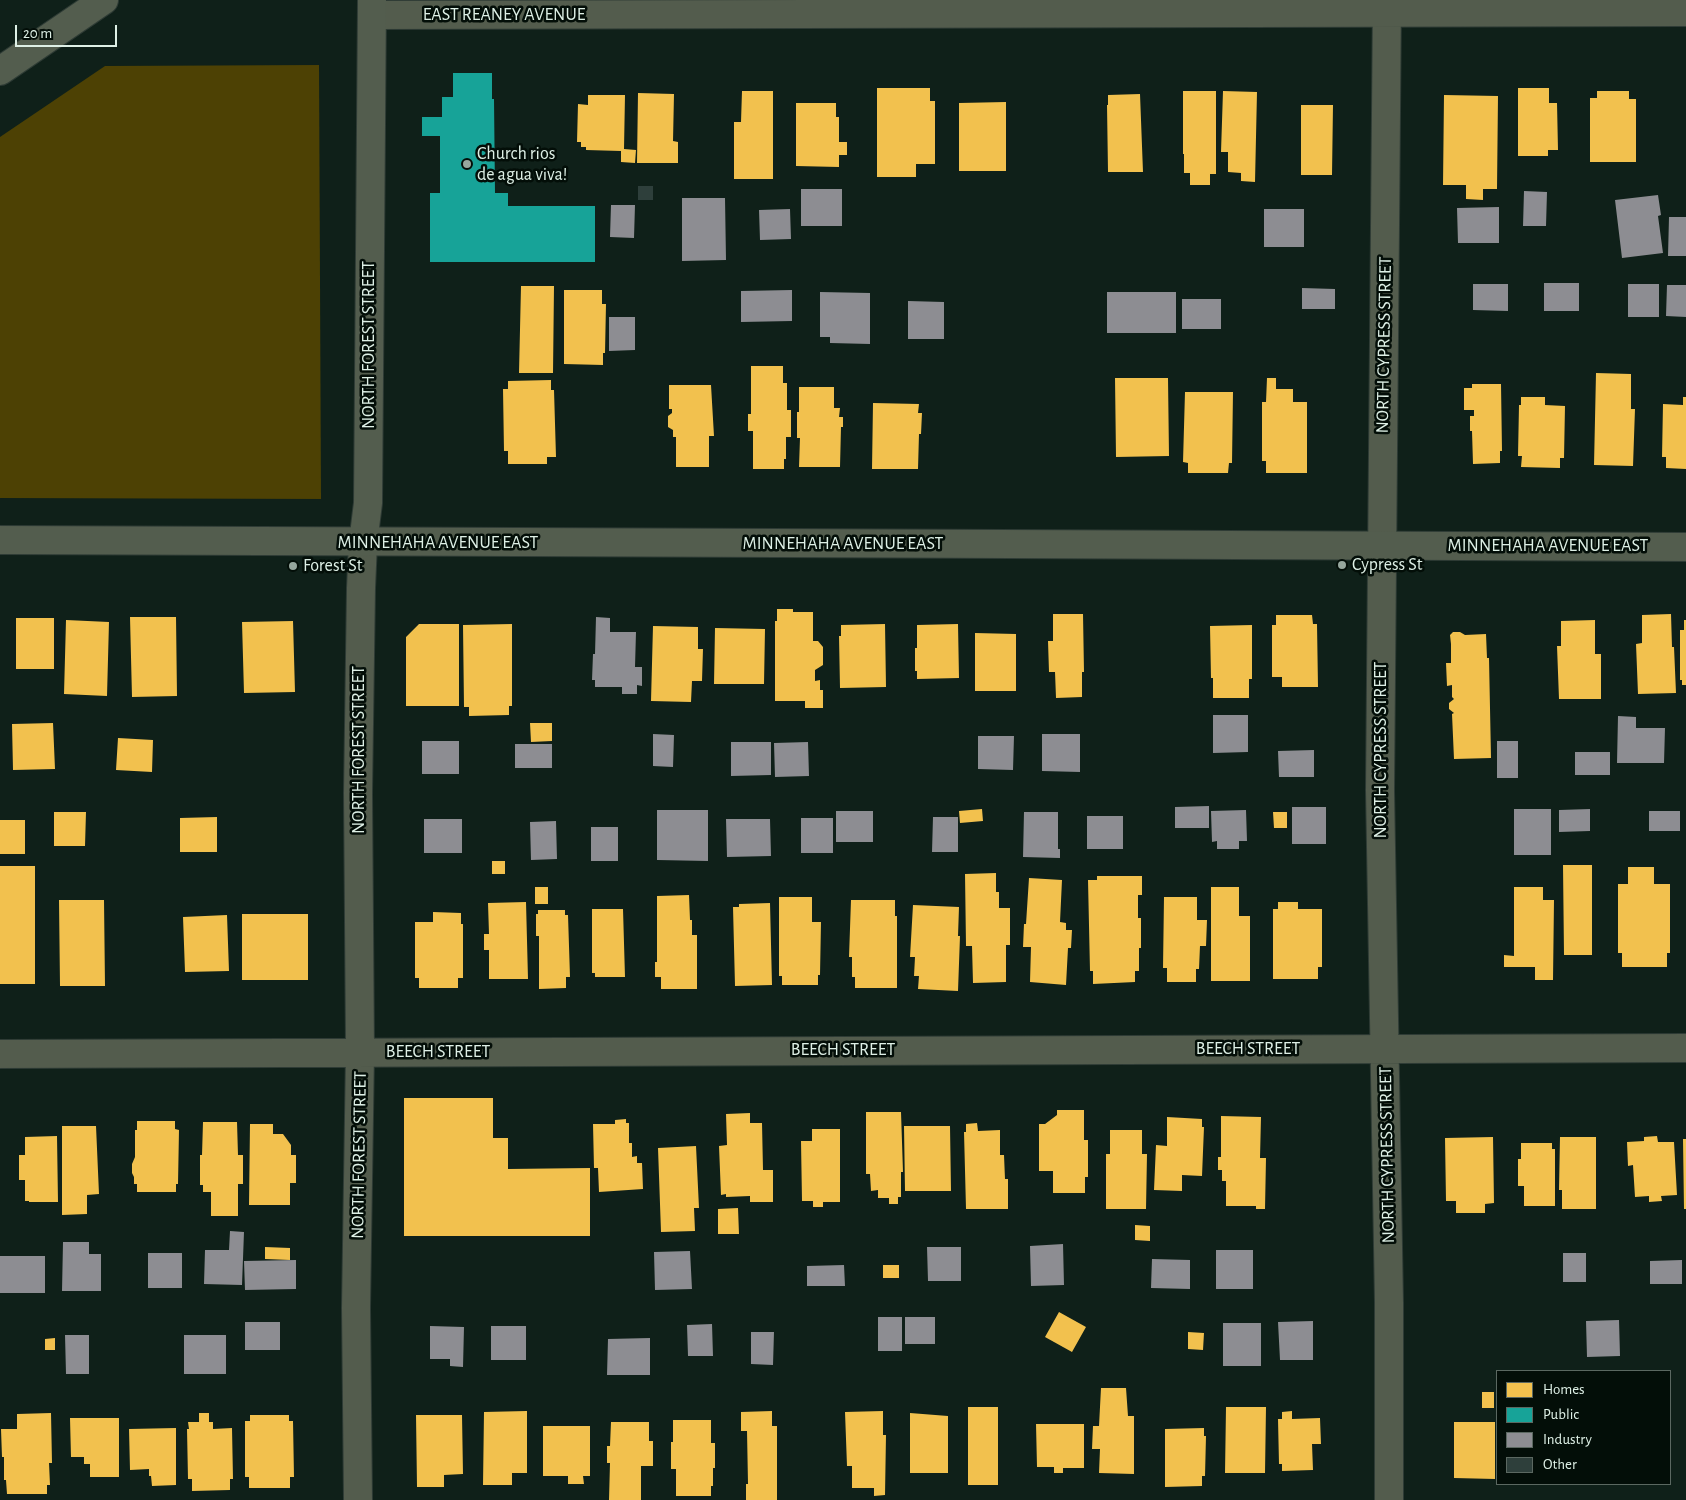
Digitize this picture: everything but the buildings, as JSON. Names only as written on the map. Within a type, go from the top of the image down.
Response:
[{"type":"main road","points":[[0,71],[104,0]]},
{"type":"main road","name":"NORTH FOREST STREET","points":[[363,543],[368,503],[372,8]]},
{"type":"main road","name":"MINNEHAHA AVENUE EAST","points":[[0,540],[1686,547]]},
{"type":"street","name":"EAST REANEY AVENUE","points":[[372,8],[1386,7],[1686,12]]},
{"type":"street","name":"NORTH CYPRESS STREET","points":[[1386,7],[1380,790],[1389,1303],[1389,1500]]},
{"type":"street","name":"NORTH FOREST STREET","points":[[358,1500],[356,1308],[360,1052],[358,783],[363,543]]},
{"type":"street","name":"BEECH STREET","points":[[0,1054],[1686,1048]]},
{"type":"shaded area","points":[[319,65],[321,499],[0,498],[0,137],[105,66]]},
{"type":"place","name":"Church rios de agua viva!","points":[[467,164]]},
{"type":"place","name":"Cypress St","points":[[1342,565]]},
{"type":"place","name":"Forest St","points":[[293,566]]}]
